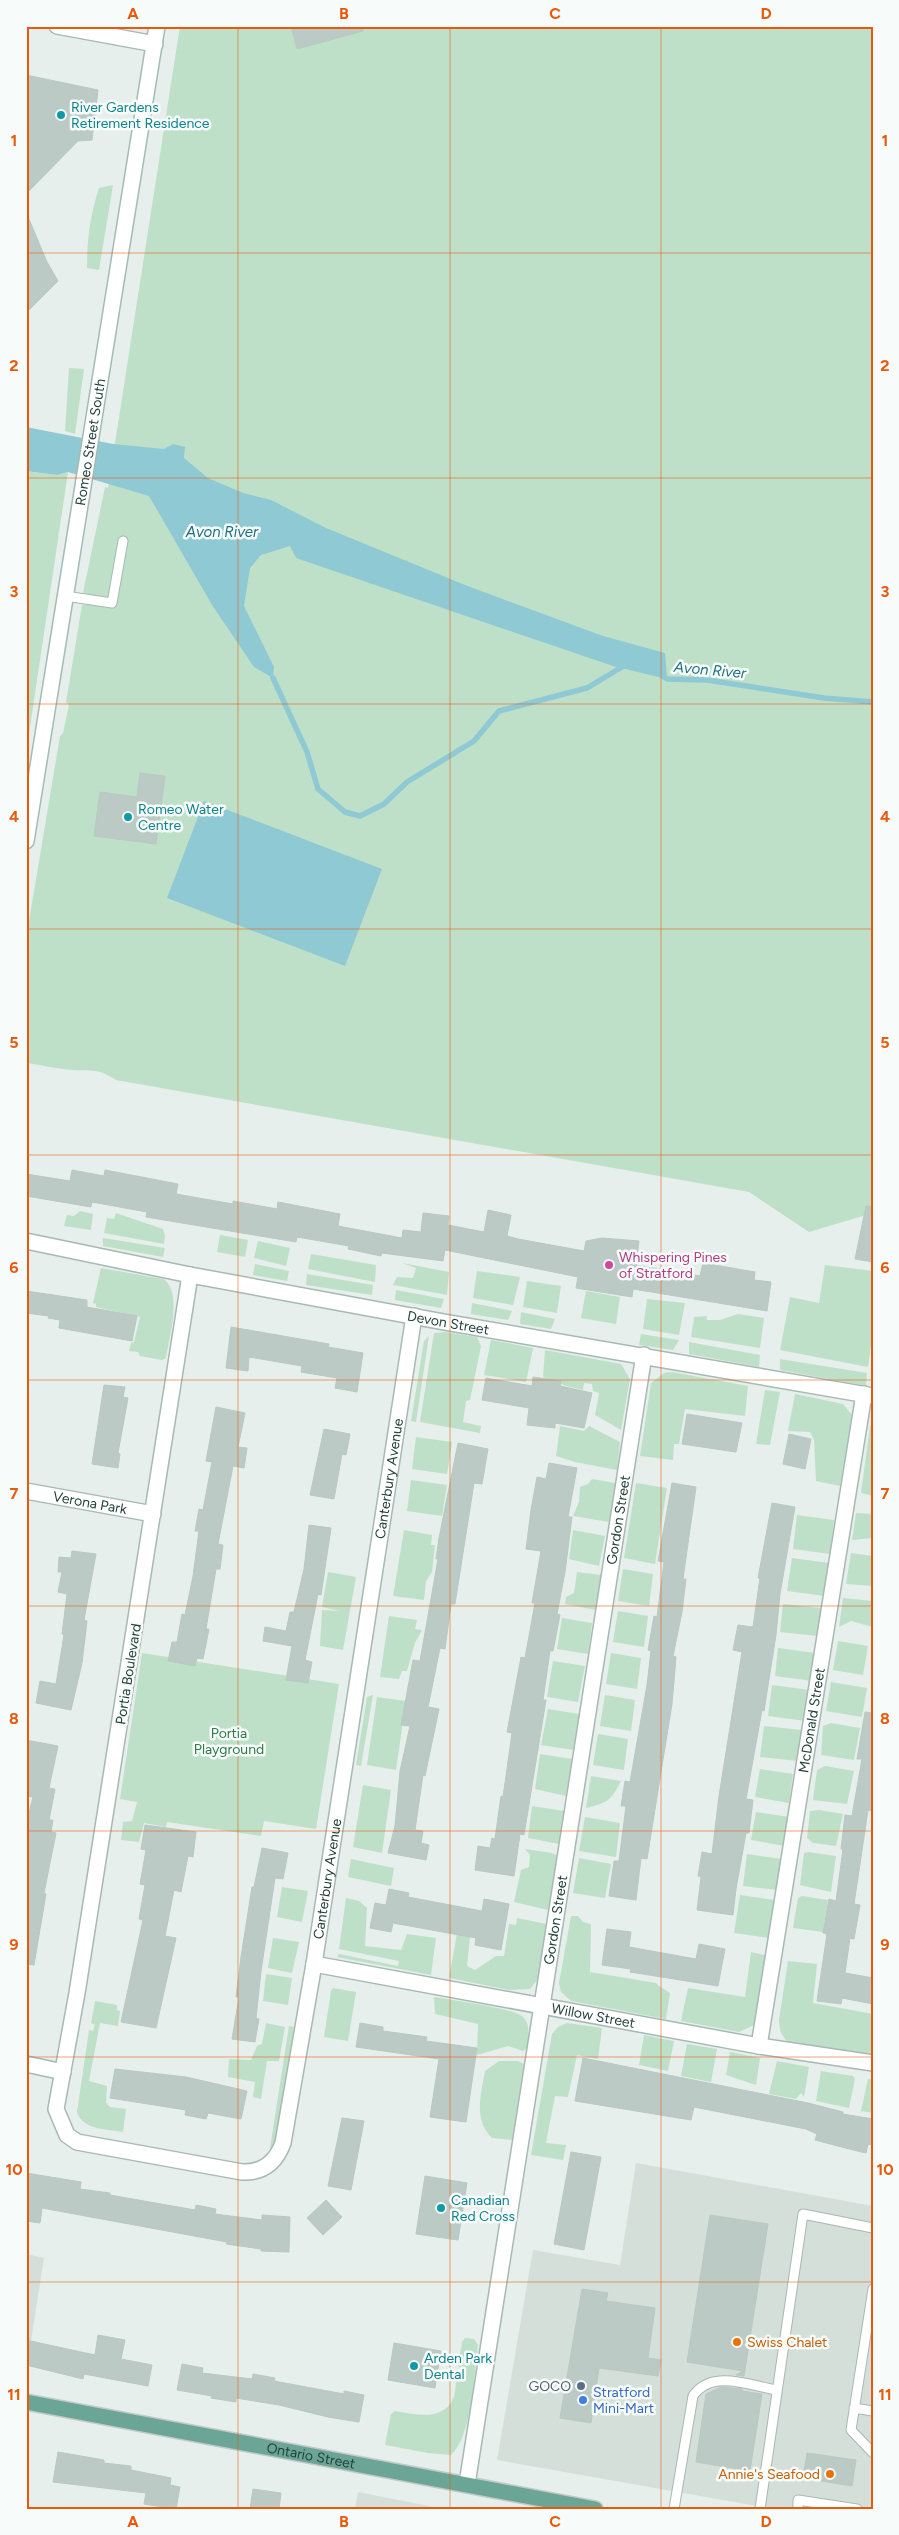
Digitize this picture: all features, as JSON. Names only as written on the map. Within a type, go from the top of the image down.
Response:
[{"type":"main road","name":"Ontario Street","points":[[26,2402],[595,2509]]},
{"type":"street","points":[[57,26],[155,44]]},
{"type":"street","name":"Romeo Street South","points":[[26,841],[157,26]]},
{"type":"street","name":"Devon Street","points":[[26,1241],[190,1275],[414,1316],[868,1395]]},
{"type":"street","name":"Portia Boulevard","points":[[63,2072],[190,1275]]},
{"type":"street","name":"Canterbury Avenue","points":[[63,2072],[56,2109],[67,2135],[77,2142],[254,2173],[264,2169],[279,2154],[283,2143],[314,1964],[414,1316]]},
{"type":"street","name":"Gordon Street","points":[[467,2484],[544,2007],[644,1355]]},
{"type":"street","name":"McDonald Street","points":[[759,2046],[868,1395]]},
{"type":"street","name":"Verona Park","points":[[26,1491],[153,1514]]},
{"type":"street","name":"Willow Street","points":[[314,1964],[759,2046],[873,2063]]},
{"type":"street","points":[[26,2064],[63,2072]]},
{"type":"lane","points":[[65,596],[112,604],[123,541]]},
{"type":"lane","points":[[760,2509],[803,2214],[873,2228]]},
{"type":"lane","points":[[873,2289],[851,2430],[873,2453]]},
{"type":"lane","points":[[674,2509],[692,2396],[698,2388],[716,2379],[776,2390]]},
{"type":"lane","points":[[854,2408],[873,2411]]},
{"type":"lane","points":[[798,2509],[798,2500],[857,2509]]},
{"type":"shaded area","points":[[636,2163],[873,2206],[873,2509],[774,2509],[497,2460],[533,2250],[620,2265]]},
{"type":"shaded area","points":[[26,2254],[44,2258],[26,2373]]},
{"type":"shaded area","points":[[358,2492],[444,2509],[355,2509]]},
{"type":"green space","points":[[180,26],[873,26],[873,1213],[809,1232],[749,1192],[116,1080],[104,1073],[95,1071],[26,1063],[26,939],[60,736],[63,733],[69,705],[66,702],[82,605],[87,605],[88,594],[83,593],[105,487],[108,488]]},
{"type":"green space","points":[[113,185],[99,270],[87,268],[93,208],[99,188]]},
{"type":"green space","points":[[69,368],[84,369],[75,434],[65,431]]},
{"type":"green space","points":[[26,471],[57,475],[68,472],[26,754]]},
{"type":"green space","points":[[80,1211],[93,1214],[91,1230],[64,1226],[67,1215],[74,1216]]},
{"type":"green space","points":[[116,1213],[163,1229],[165,1236],[164,1244],[104,1233],[107,1218],[114,1219]]},
{"type":"green space","points":[[220,1235],[248,1240],[245,1257],[217,1252]]},
{"type":"green space","points":[[103,1238],[165,1248],[163,1257],[103,1246]]},
{"type":"green space","points":[[258,1241],[290,1248],[286,1266],[254,1258]]},
{"type":"green space","points":[[311,1254],[376,1265],[375,1282],[308,1269]]},
{"type":"green space","points":[[402,1263],[449,1272],[447,1295],[393,1285],[397,1277],[413,1278],[416,1268]]},
{"type":"green space","points":[[255,1264],[289,1271],[287,1281],[253,1275]]},
{"type":"green space","points":[[825,1265],[873,1271],[873,1331],[868,1367],[780,1350],[790,1297],[819,1303]]},
{"type":"green space","points":[[101,1268],[163,1279],[169,1285],[174,1304],[166,1358],[162,1360],[140,1356],[138,1352],[129,1351],[131,1343],[134,1342],[140,1317],[96,1307],[96,1304],[93,1303]]},
{"type":"green space","points":[[477,1271],[520,1277],[513,1305],[473,1298]]},
{"type":"green space","points":[[307,1274],[373,1285],[372,1295],[306,1285]]},
{"type":"green space","points":[[527,1281],[561,1286],[557,1313],[523,1307]]},
{"type":"green space","points":[[396,1290],[444,1299],[441,1308],[395,1300]]},
{"type":"green space","points":[[586,1291],[620,1297],[616,1324],[581,1318]]},
{"type":"green space","points":[[647,1299],[685,1303],[679,1335],[643,1329]]},
{"type":"green space","points":[[472,1303],[512,1311],[508,1320],[471,1314]]},
{"type":"green space","points":[[521,1312],[555,1319],[551,1329],[520,1324]]},
{"type":"green space","points":[[738,1314],[764,1318],[760,1348],[691,1337],[694,1317],[707,1316],[707,1320],[720,1320]]},
{"type":"green space","points":[[445,1332],[477,1337],[481,1346],[470,1400],[466,1401],[463,1422],[481,1426],[480,1433],[420,1422],[434,1333]]},
{"type":"green space","points":[[641,1334],[679,1340],[673,1350],[639,1345]]},
{"type":"green space","points":[[429,1336],[416,1422],[411,1421],[424,1341]]},
{"type":"green space","points":[[491,1340],[533,1348],[526,1382],[484,1375]]},
{"type":"green space","points":[[689,1342],[760,1355],[759,1367],[689,1354]]},
{"type":"green space","points":[[545,1350],[621,1364],[630,1379],[621,1430],[595,1415],[599,1393],[593,1391],[592,1384],[584,1383],[583,1390],[543,1377]]},
{"type":"green space","points":[[780,1359],[867,1373],[866,1386],[780,1370]]},
{"type":"green space","points":[[672,1372],[748,1386],[745,1416],[685,1409],[679,1444],[674,1444],[673,1460],[640,1456],[651,1383],[664,1373]]},
{"type":"green space","points":[[765,1390],[780,1392],[770,1445],[756,1444]]},
{"type":"green space","points":[[795,1394],[843,1404],[852,1415],[840,1486],[816,1481],[814,1440],[810,1432],[788,1431]]},
{"type":"green space","points":[[873,1422],[873,1496],[861,1493],[870,1426]]},
{"type":"green space","points":[[560,1426],[584,1431],[589,1426],[620,1442],[617,1470],[575,1462],[556,1456]]},
{"type":"green space","points":[[416,1437],[452,1442],[447,1474],[412,1469]]},
{"type":"green space","points":[[592,1479],[615,1483],[609,1522],[573,1516],[579,1502],[580,1487],[588,1484]]},
{"type":"green space","points":[[411,1480],[447,1485],[442,1516],[407,1511]]},
{"type":"green space","points":[[636,1483],[667,1488],[655,1564],[624,1558]]},
{"type":"green space","points":[[856,1513],[873,1514],[873,1538],[852,1540]]},
{"type":"green space","points":[[797,1515],[834,1520],[830,1554],[793,1549]]},
{"type":"green space","points":[[404,1530],[432,1535],[431,1545],[435,1545],[432,1572],[426,1581],[424,1600],[393,1596]]},
{"type":"green space","points":[[573,1530],[605,1536],[599,1566],[569,1559]]},
{"type":"green space","points":[[851,1553],[873,1556],[873,1586],[846,1584]]},
{"type":"green space","points":[[792,1558],[829,1563],[825,1596],[787,1591]]},
{"type":"green space","points":[[623,1569],[653,1574],[649,1606],[618,1601]]},
{"type":"green space","points":[[328,1572],[356,1577],[343,1650],[320,1646],[322,1610],[340,1611],[322,1607]]},
{"type":"green space","points":[[577,1572],[601,1575],[596,1610],[565,1604],[566,1597],[574,1593]]},
{"type":"green space","points":[[843,1598],[873,1601],[873,1627],[851,1621],[839,1627]]},
{"type":"green space","points":[[783,1604],[821,1608],[817,1636],[780,1632]]},
{"type":"green space","points":[[618,1611],[648,1616],[644,1647],[613,1642]]},
{"type":"green space","points":[[389,1616],[417,1620],[415,1629],[422,1630],[415,1643],[407,1671],[402,1671],[399,1679],[380,1677]]},
{"type":"green space","points":[[562,1618],[592,1623],[588,1654],[557,1649]]},
{"type":"green space","points":[[838,1641],[868,1646],[863,1675],[833,1670]]},
{"type":"green space","points":[[778,1648],[815,1653],[812,1681],[775,1676]]},
{"type":"green space","name":"Portia Playground","points":[[142,1653],[339,1684],[316,1829],[264,1821],[261,1836],[167,1822],[166,1827],[144,1823],[139,1842],[121,1840],[123,1822],[132,1821],[137,1802],[120,1799]]},
{"type":"green space","points":[[611,1653],[641,1658],[637,1689],[606,1684]]},
{"type":"green space","points":[[553,1661],[585,1666],[578,1702],[547,1697]]},
{"type":"green space","points":[[831,1682],[867,1688],[862,1717],[826,1711]]},
{"type":"green space","points":[[772,1685],[810,1690],[806,1721],[768,1716]]},
{"type":"green space","points":[[373,1695],[361,1766],[356,1765],[367,1697]]},
{"type":"green space","points":[[605,1695],[635,1700],[631,1731],[600,1726]]},
{"type":"green space","points":[[377,1697],[406,1701],[396,1770],[367,1765]]},
{"type":"green space","points":[[548,1709],[579,1714],[573,1750],[541,1745]]},
{"type":"green space","points":[[831,1723],[860,1728],[854,1760],[821,1755],[823,1726]]},
{"type":"green space","points":[[764,1726],[802,1730],[798,1761],[760,1757]]},
{"type":"green space","points":[[598,1734],[628,1739],[624,1770],[593,1765]]},
{"type":"green space","points":[[540,1754],[572,1759],[566,1796],[535,1789]]},
{"type":"green space","points":[[825,1766],[854,1771],[847,1804],[813,1800],[817,1770]]},
{"type":"green space","points":[[760,1769],[793,1774],[789,1803],[755,1797]]},
{"type":"green space","points":[[591,1776],[621,1781],[608,1800],[586,1808]]},
{"type":"green space","points":[[363,1785],[391,1790],[382,1853],[353,1847]]},
{"type":"green space","points":[[532,1806],[564,1811],[559,1844],[528,1838]]},
{"type":"green space","points":[[819,1810],[843,1814],[836,1846],[813,1843],[807,1838],[810,1811]]},
{"type":"green space","points":[[756,1812],[790,1817],[785,1846],[751,1840]]},
{"type":"green space","points":[[585,1817],[620,1823],[616,1857],[579,1851]]},
{"type":"green space","points":[[525,1849],[552,1853],[559,1857],[548,1910],[514,1902],[521,1870],[529,1867],[530,1855]]},
{"type":"green space","points":[[804,1853],[836,1856],[831,1892],[800,1885]]},
{"type":"green space","points":[[747,1854],[782,1859],[778,1890],[743,1886]]},
{"type":"green space","points":[[579,1858],[611,1864],[605,1898],[573,1893]]},
{"type":"green space","points":[[351,1859],[394,1868],[391,1886],[348,1877]]},
{"type":"green space","points":[[282,1887],[308,1891],[302,1922],[277,1917]]},
{"type":"green space","points":[[740,1895],[775,1900],[770,1938],[734,1933]]},
{"type":"green space","points":[[802,1896],[828,1900],[823,1932],[793,1928],[798,1898]]},
{"type":"green space","points":[[346,1898],[359,1901],[367,1908],[365,1946],[401,1950],[407,1934],[436,1938],[431,1975],[337,1957],[339,1954],[398,1966],[399,1961],[339,1949]]},
{"type":"green space","points":[[571,1916],[578,1916],[583,1922],[591,1924],[590,1972],[656,1983],[670,1993],[666,2019],[571,2001],[561,1992],[559,1983]]},
{"type":"green space","points":[[517,1918],[547,1924],[541,1975],[530,1989],[509,1990],[449,1978],[457,1933],[470,1937],[467,1966],[475,1970],[496,1956],[504,1956],[509,1924],[516,1925]]},
{"type":"green space","points":[[273,1938],[299,1942],[292,1973],[268,1968]]},
{"type":"green space","points":[[751,1952],[768,1956],[756,2024],[739,2032],[681,2021],[688,1988],[745,1997]]},
{"type":"green space","points":[[788,1961],[817,1964],[813,2003],[873,2014],[873,2054],[788,2042],[781,2032],[779,2020]]},
{"type":"green space","points":[[266,1974],[292,1978],[288,2005],[263,2001]]},
{"type":"green space","points":[[333,1988],[356,1992],[348,2041],[324,2037]]},
{"type":"green space","points":[[434,1997],[508,2010],[523,2017],[527,2023],[528,2048],[523,2051],[508,2046],[477,2055],[478,2024],[435,2014]]},
{"type":"green space","points":[[95,2001],[117,2005],[117,2010],[120,2011],[118,2026],[100,2023],[89,2081],[107,2086],[106,2103],[110,2107],[126,2109],[123,2132],[96,2128],[84,2122],[77,2112],[89,2030],[93,2031],[95,2025],[91,2023]]},
{"type":"green space","points":[[266,2023],[285,2027],[279,2061],[267,2061],[261,2099],[253,2097],[255,2082],[228,2077],[229,2059],[251,2060],[257,2046],[262,2044]]},
{"type":"green space","points":[[567,2023],[602,2028],[598,2059],[577,2055],[568,2097],[555,2096],[546,2143],[566,2145],[563,2160],[531,2155],[552,2034],[558,2027]]},
{"type":"green space","points":[[289,2026],[294,2027],[276,2144],[273,2149],[270,2148]]},
{"type":"green space","points":[[644,2035],[674,2041],[668,2071],[639,2065]]},
{"type":"green space","points":[[687,2044],[717,2049],[711,2082],[681,2076]]},
{"type":"green space","points":[[730,2052],[760,2058],[756,2085],[726,2075]]},
{"type":"green space","points":[[499,2061],[518,2061],[524,2064],[512,2140],[492,2138],[486,2131],[480,2115],[480,2098],[485,2071]]},
{"type":"green space","points":[[777,2061],[809,2067],[804,2097],[801,2093],[796,2099],[769,2094]]},
{"type":"green space","points":[[821,2071],[853,2076],[855,2079],[849,2108],[816,2101]]},
{"type":"green space","points":[[868,2079],[873,2079],[873,2113],[861,2111]]},
{"type":"green space","points":[[465,2338],[474,2339],[478,2345],[468,2419],[458,2446],[451,2455],[385,2445],[391,2414],[395,2411],[427,2415],[442,2411],[448,2406],[454,2397],[457,2379],[462,2369],[458,2366],[462,2342]]},
{"type":"water","name":"Avon River","points":[[26,427],[113,444],[164,449],[173,444],[185,447],[184,458],[208,478],[243,493],[271,500],[326,528],[465,585],[603,636],[665,653],[667,679],[613,666],[296,558],[290,546],[261,555],[250,568],[244,606],[274,667],[273,678],[254,667],[212,605],[149,496],[68,472],[57,475],[26,471]]},
{"type":"water","points":[[204,801],[382,869],[345,966],[167,898]]},
{"type":"building","points":[[291,26],[363,26],[363,31],[297,49]]},
{"type":"building","name":"River Gardens Retirement Residence","points":[[26,75],[98,90],[92,140],[78,141],[26,194]]},
{"type":"building","points":[[26,212],[47,262],[58,281],[26,313]]},
{"type":"building","name":"Romeo Water Centre","points":[[140,773],[165,776],[156,844],[94,836],[100,792],[137,797]]},
{"type":"building","points":[[72,1170],[104,1176],[105,1170],[178,1184],[176,1194],[233,1204],[233,1201],[277,1209],[278,1202],[340,1214],[338,1226],[402,1238],[403,1230],[421,1232],[423,1213],[449,1216],[448,1225],[484,1232],[488,1210],[511,1215],[507,1236],[518,1239],[584,1251],[586,1241],[602,1238],[639,1241],[636,1265],[700,1276],[703,1263],[755,1272],[754,1280],[771,1282],[767,1311],[633,1289],[632,1297],[576,1288],[578,1277],[445,1250],[443,1261],[382,1253],[381,1256],[348,1249],[349,1246],[297,1237],[296,1242],[146,1217],[147,1212],[92,1202],[91,1207],[26,1196],[26,1174],[70,1181]]},
{"type":"building","points":[[866,1206],[873,1207],[873,1262],[855,1259]]},
{"type":"building","points":[[26,1291],[87,1300],[87,1307],[137,1316],[132,1341],[59,1328],[60,1320],[48,1318],[49,1316],[26,1313]]},
{"type":"building","points":[[231,1327],[329,1344],[328,1347],[363,1353],[357,1392],[335,1388],[337,1378],[301,1372],[302,1366],[249,1357],[248,1371],[226,1368]]},
{"type":"building","points":[[533,1377],[561,1381],[560,1386],[592,1393],[584,1428],[555,1423],[555,1428],[527,1425],[529,1408],[482,1400],[486,1378],[532,1386]]},
{"type":"building","points":[[104,1385],[125,1387],[123,1397],[128,1398],[118,1453],[120,1454],[118,1468],[92,1464]]},
{"type":"building","points":[[216,1407],[245,1413],[238,1447],[247,1448],[244,1468],[233,1466],[218,1544],[223,1545],[220,1569],[216,1569],[206,1629],[209,1629],[203,1659],[197,1658],[195,1666],[168,1661],[172,1642],[177,1642],[182,1614],[185,1615],[193,1576],[199,1531],[195,1531],[199,1509],[203,1510],[212,1462],[206,1461]]},
{"type":"building","points":[[687,1414],[742,1423],[736,1452],[682,1444]]},
{"type":"building","points":[[324,1429],[350,1434],[346,1455],[342,1454],[334,1499],[310,1495]]},
{"type":"building","points":[[789,1434],[811,1439],[805,1469],[783,1464]]},
{"type":"building","points":[[458,1443],[488,1449],[482,1484],[474,1483],[455,1604],[451,1604],[445,1649],[440,1648],[428,1707],[439,1709],[425,1776],[423,1775],[415,1830],[423,1831],[421,1843],[429,1845],[426,1860],[388,1853],[395,1826],[400,1771],[410,1726],[401,1725],[413,1660],[420,1661],[438,1559],[436,1559],[439,1538]]},
{"type":"building","points":[[549,1463],[577,1468],[568,1517],[572,1517],[557,1614],[560,1615],[553,1651],[550,1651],[543,1700],[546,1700],[524,1835],[520,1834],[514,1876],[475,1870],[478,1846],[490,1848],[492,1838],[495,1839],[501,1796],[503,1797],[512,1733],[507,1732],[521,1657],[525,1658],[535,1603],[532,1603],[541,1551],[526,1549],[531,1510],[537,1477],[546,1479]]},
{"type":"building","points":[[672,1483],[696,1487],[683,1579],[686,1579],[682,1612],[673,1656],[676,1657],[672,1704],[647,1859],[641,1858],[636,1900],[609,1896],[614,1861],[619,1861],[626,1806],[621,1806],[625,1781],[630,1782],[647,1685],[651,1651],[648,1650],[654,1616],[657,1617],[664,1562],[658,1561]]},
{"type":"building","points":[[772,1503],[795,1507],[780,1594],[776,1635],[764,1711],[762,1710],[746,1799],[753,1800],[749,1833],[746,1833],[733,1915],[697,1910],[701,1877],[698,1876],[702,1852],[712,1854],[719,1796],[742,1652],[733,1650],[738,1625],[753,1627],[760,1578],[758,1578]]},
{"type":"building","points":[[309,1525],[331,1528],[321,1595],[318,1594],[305,1660],[312,1662],[308,1683],[286,1680],[292,1646],[263,1641],[265,1627],[286,1631],[290,1612],[294,1612],[304,1569]]},
{"type":"building","points":[[72,1551],[96,1554],[84,1620],[87,1621],[82,1663],[71,1710],[36,1703],[40,1681],[56,1684],[64,1635],[62,1634],[67,1594],[58,1592],[62,1572],[58,1572],[59,1557],[71,1558]]},
{"type":"building","points":[[865,1712],[873,1713],[873,1811],[868,1810],[854,1904],[860,1905],[854,1939],[850,1938],[845,1973],[873,1978],[873,2004],[842,1998],[841,2004],[817,2001],[827,1934],[823,1933],[829,1899],[836,1901],[843,1849],[841,1849],[845,1815],[852,1816],[862,1759],[857,1759]]},
{"type":"building","points":[[26,1740],[58,1746],[49,1788],[55,1789],[49,1820],[53,1820],[51,1832],[56,1833],[44,1893],[46,1894],[34,1965],[26,1964],[26,1825],[33,1797],[26,1796]]},
{"type":"building","points":[[145,1825],[196,1832],[193,1857],[188,1856],[181,1892],[174,1890],[165,1936],[176,1938],[156,2028],[121,2022],[143,1920],[139,1919],[145,1885],[140,1884],[146,1850],[141,1849]]},
{"type":"building","points":[[262,1848],[288,1853],[283,1879],[275,1878],[261,1971],[256,2018],[259,2019],[255,2042],[232,2039],[239,1997],[236,1997],[241,1957],[252,1887],[254,1887]]},
{"type":"building","points":[[389,1889],[409,1893],[408,1897],[482,1911],[484,1899],[509,1904],[501,1950],[475,1945],[476,1938],[393,1923],[391,1932],[370,1928],[375,1903],[386,1905]]},
{"type":"building","points":[[607,1929],[631,1932],[629,1947],[696,1959],[699,1944],[725,1949],[718,1986],[630,1972],[631,1969],[602,1965]]},
{"type":"building","points":[[360,2023],[383,2027],[383,2031],[427,2037],[426,2041],[477,2048],[466,2122],[430,2117],[439,2059],[356,2047]]},
{"type":"building","points":[[583,2058],[808,2103],[843,2112],[843,2114],[873,2119],[873,2145],[868,2144],[866,2153],[815,2140],[817,2134],[806,2129],[694,2107],[691,2120],[575,2101]]},
{"type":"building","points":[[115,2069],[186,2077],[247,2091],[241,2119],[208,2113],[206,2119],[185,2115],[186,2110],[110,2098]]},
{"type":"building","points":[[342,2118],[364,2121],[351,2190],[328,2186]]},
{"type":"building","points":[[571,2152],[601,2157],[584,2250],[554,2244]]},
{"type":"building","points":[[26,2173],[81,2182],[80,2189],[110,2193],[110,2195],[195,2210],[196,2205],[216,2209],[215,2214],[262,2220],[262,2215],[290,2217],[289,2252],[261,2251],[261,2249],[226,2244],[227,2242],[42,2208],[40,2223],[26,2221]]},
{"type":"building","name":"Canadian Red Cross","points":[[425,2176],[467,2183],[458,2240],[416,2234]]},
{"type":"building","points":[[326,2200],[342,2217],[323,2235],[307,2218]]},
{"type":"building","points":[[710,2215],[768,2224],[744,2376],[736,2375],[743,2371],[687,2362]]},
{"type":"building","points":[[582,2289],[608,2293],[606,2301],[655,2308],[648,2358],[661,2360],[658,2376],[599,2368],[591,2423],[560,2418]]},
{"type":"building","points":[[98,2335],[125,2340],[121,2359],[152,2365],[148,2386],[84,2374],[83,2379],[26,2365],[26,2340],[95,2355]]},
{"type":"building","name":"Arden Park Dental","points":[[394,2343],[441,2351],[435,2388],[388,2380]]},
{"type":"building","points":[[182,2364],[203,2368],[202,2373],[252,2379],[253,2374],[275,2378],[274,2381],[344,2394],[344,2391],[364,2395],[359,2422],[328,2417],[279,2405],[236,2398],[236,2402],[177,2390]]},
{"type":"building","points":[[721,2387],[742,2389],[742,2391],[762,2394],[750,2471],[696,2462],[706,2394]]},
{"type":"building","points":[[58,2452],[104,2460],[104,2463],[131,2466],[131,2470],[171,2478],[170,2485],[180,2487],[176,2509],[144,2504],[146,2493],[53,2482]]},
{"type":"building","points":[[807,2453],[856,2460],[852,2486],[803,2478]]},
{"type":"building","points":[[253,2489],[281,2493],[279,2509],[250,2509]]},
{"type":"waterway","points":[[273,678],[307,752],[318,789],[345,812],[360,816],[384,804],[407,782],[474,741],[499,711],[587,688],[627,664]]},
{"type":"waterway","name":"Avon River","points":[[661,675],[667,679],[707,680],[824,698],[873,702]]},
{"type":"place","name":"River Gardens Retirement Residence","points":[[61,115]]},
{"type":"place","name":"Romeo Water Centre","points":[[128,817]]},
{"type":"place","name":"Whispering Pines of Stratford","points":[[609,1265]]},
{"type":"place","name":"Canadian Red Cross","points":[[441,2208]]},
{"type":"place","name":"Swiss Chalet","points":[[737,2342]]},
{"type":"place","name":"Arden Park Dental","points":[[414,2366]]},
{"type":"place","name":"GOCO","points":[[581,2386]]},
{"type":"place","name":"Stratford Mini-Mart","points":[[583,2400]]},
{"type":"place","name":"Annie's Seafood","points":[[830,2474]]}]
